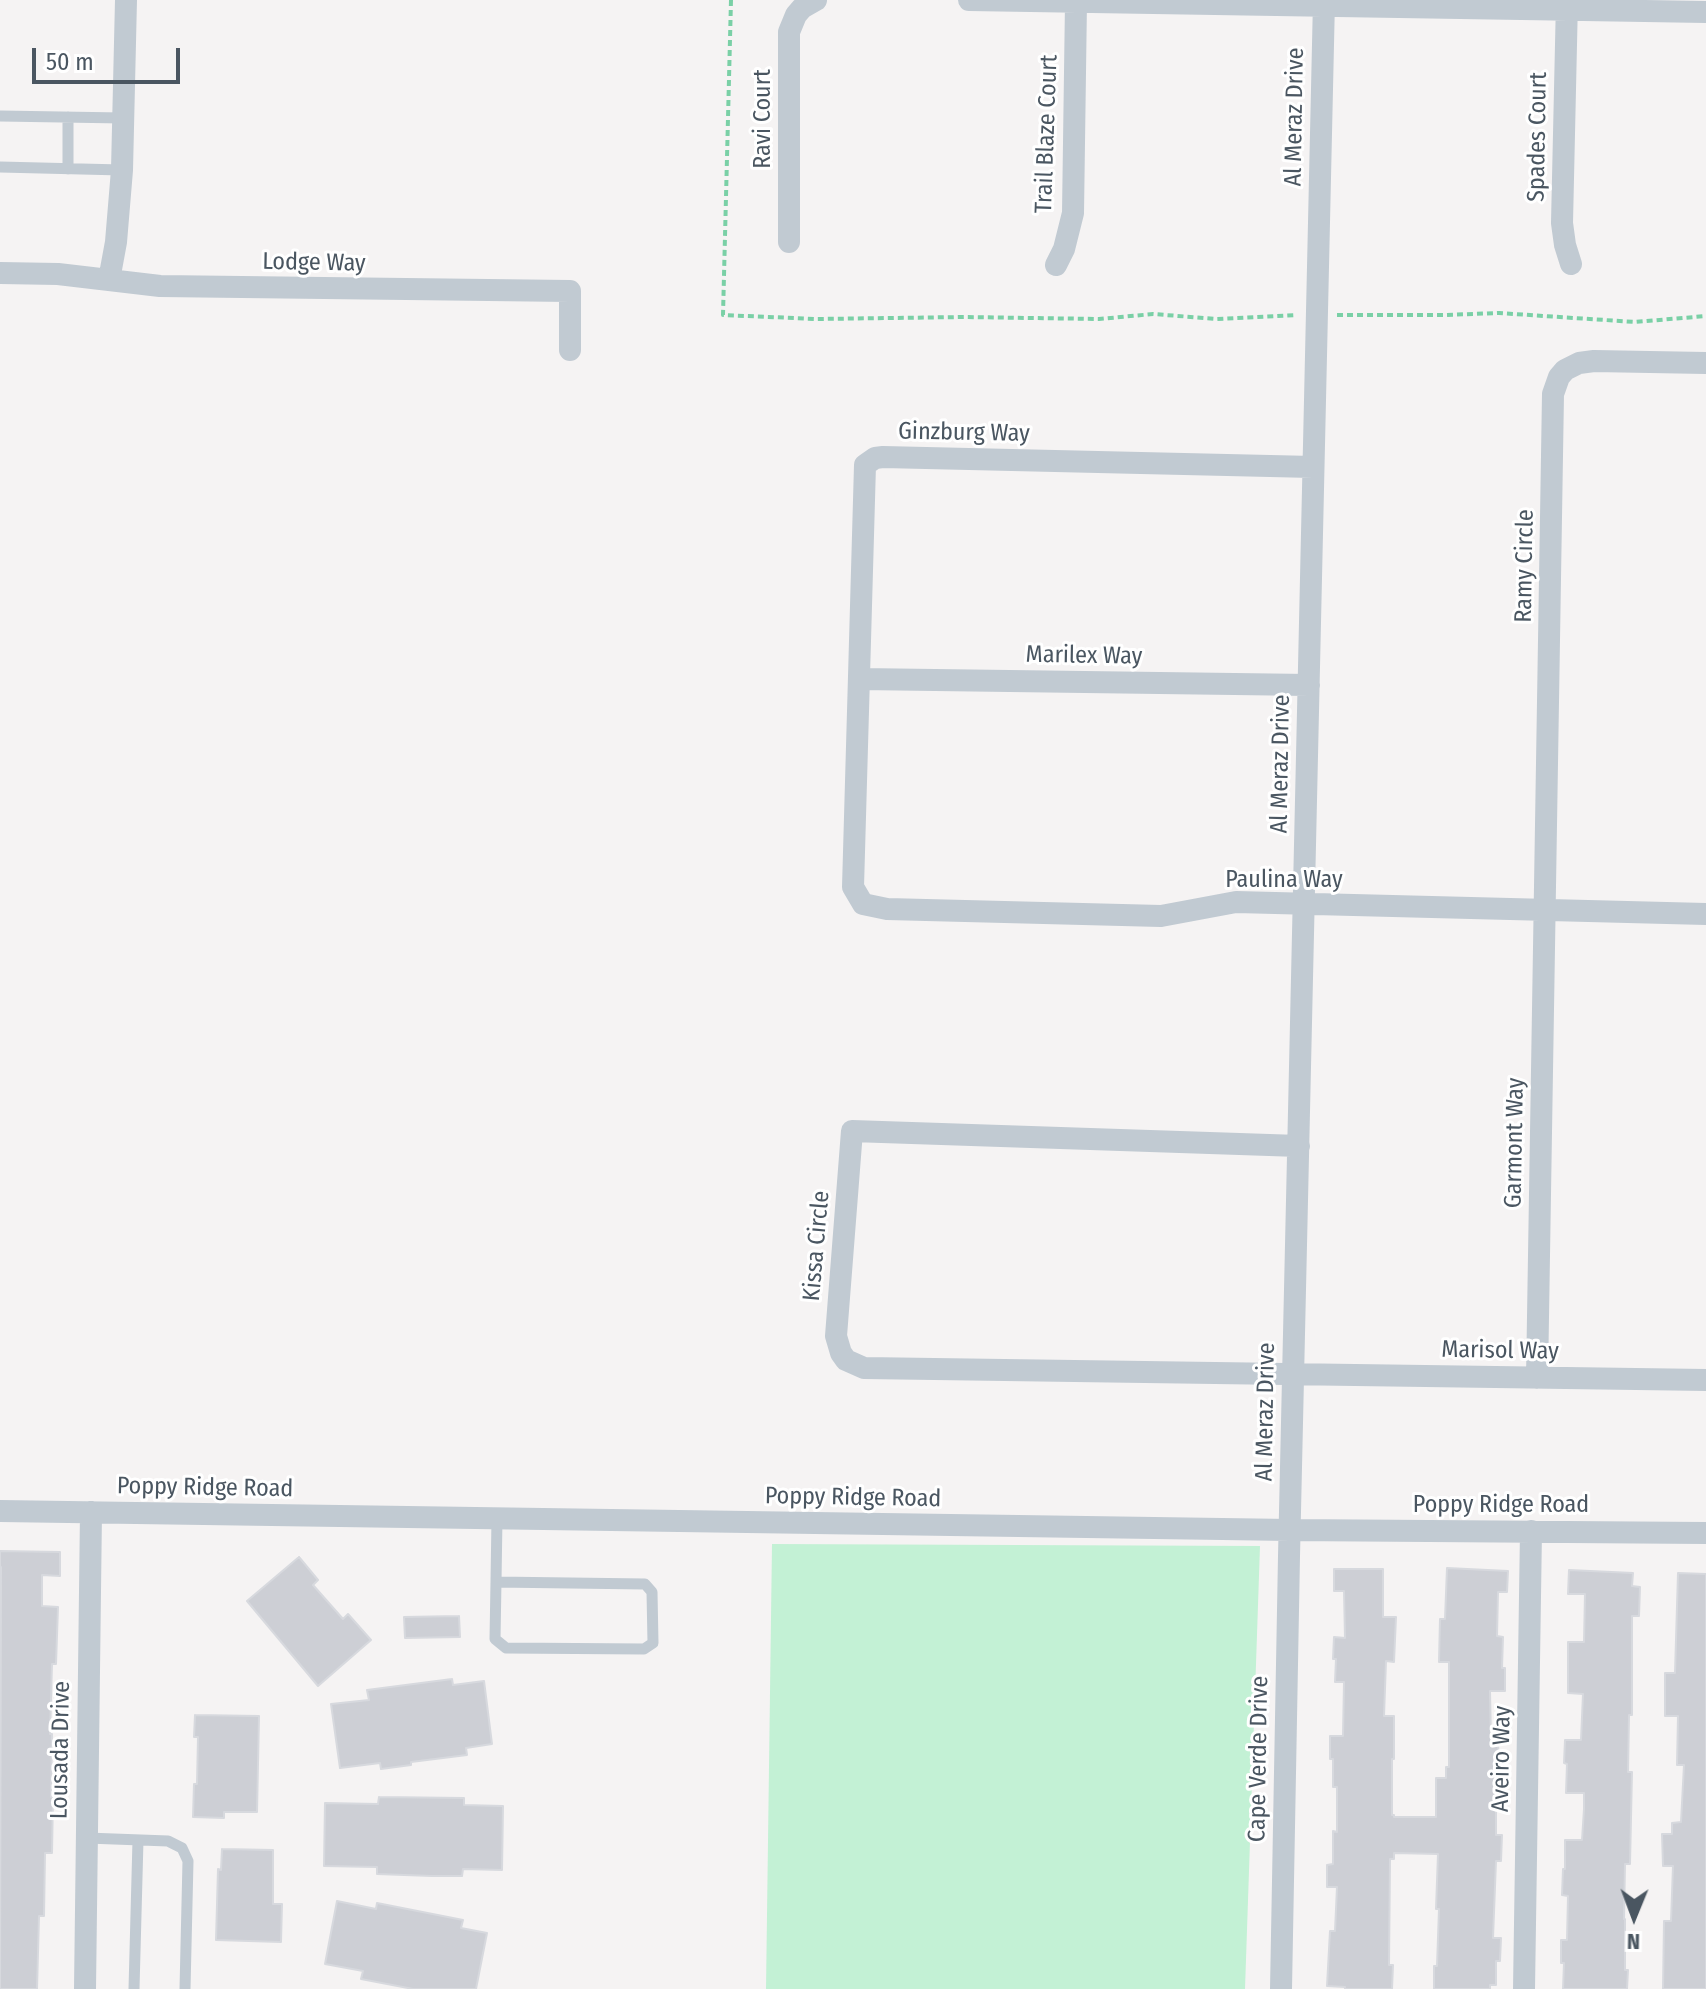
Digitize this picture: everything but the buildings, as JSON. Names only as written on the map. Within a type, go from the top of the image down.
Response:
[{"type":"street","points":[[109,280],[116,242],[122,170],[126,0]]},
{"type":"street","points":[[969,0],[1567,5],[1706,12]]},
{"type":"street","name":"Ravi Court","points":[[789,242],[789,32],[796,15],[813,2]]},
{"type":"street","name":"Trail Blaze Court","points":[[1056,265],[1069,232],[1074,204],[1076,2]]},
{"type":"street","name":"Al Meraz Drive","points":[[1290,1530],[1324,3]]},
{"type":"street","name":"Spades Court","points":[[1567,5],[1562,223],[1571,264]]},
{"type":"street","name":"Lodge Way","points":[[0,273],[58,274],[175,286],[570,291],[570,350]]},
{"type":"street","name":"Ramy Circle","points":[[1545,910],[1555,385],[1565,370],[1587,361],[1706,363]]},
{"type":"street","name":"Ginzburg Way","points":[[863,904],[853,887],[865,465],[875,458],[1313,467]]},
{"type":"street","name":"Marilex Way","points":[[860,679],[1309,685]]},
{"type":"street","name":"Paulina Way","points":[[863,904],[887,909],[1161,916],[1236,902],[1706,914]]},
{"type":"street","name":"Garmont Way","points":[[1537,1378],[1545,910]]},
{"type":"street","name":"Kissa Circle","points":[[1293,1374],[864,1368],[846,1360],[837,1345],[836,1336],[852,1131],[1299,1146]]},
{"type":"street","name":"Marisol Way","points":[[1293,1374],[1706,1380]]},
{"type":"street","name":"Poppy Ridge Road","points":[[0,1511],[1706,1533]]},
{"type":"street","name":"Lousada Drive","points":[[85,1989],[91,1512]]},
{"type":"street","name":"Cape Verde Drive","points":[[1281,1989],[1290,1530]]},
{"type":"street","name":"Aveiro Way","points":[[1524,1989],[1531,1531]]},
{"type":"lane","points":[[0,116],[123,118]]},
{"type":"lane","points":[[68,117],[68,169]]},
{"type":"lane","points":[[0,167],[122,170]]},
{"type":"lane","points":[[496,1582],[645,1584],[652,1592],[653,1643],[644,1649],[506,1648],[495,1639],[497,1518]]},
{"type":"lane","points":[[87,1838],[168,1841],[182,1848],[188,1861],[185,1989]]},
{"type":"lane","points":[[134,1989],[138,1840]]},
{"type":"path","points":[[731,0],[723,315],[816,319],[1099,319],[1153,314],[1217,319],[1499,313],[1635,322],[1706,316]]},
{"type":"green space","points":[[772,1544],[1260,1546],[1245,1989],[766,1989]]}]
